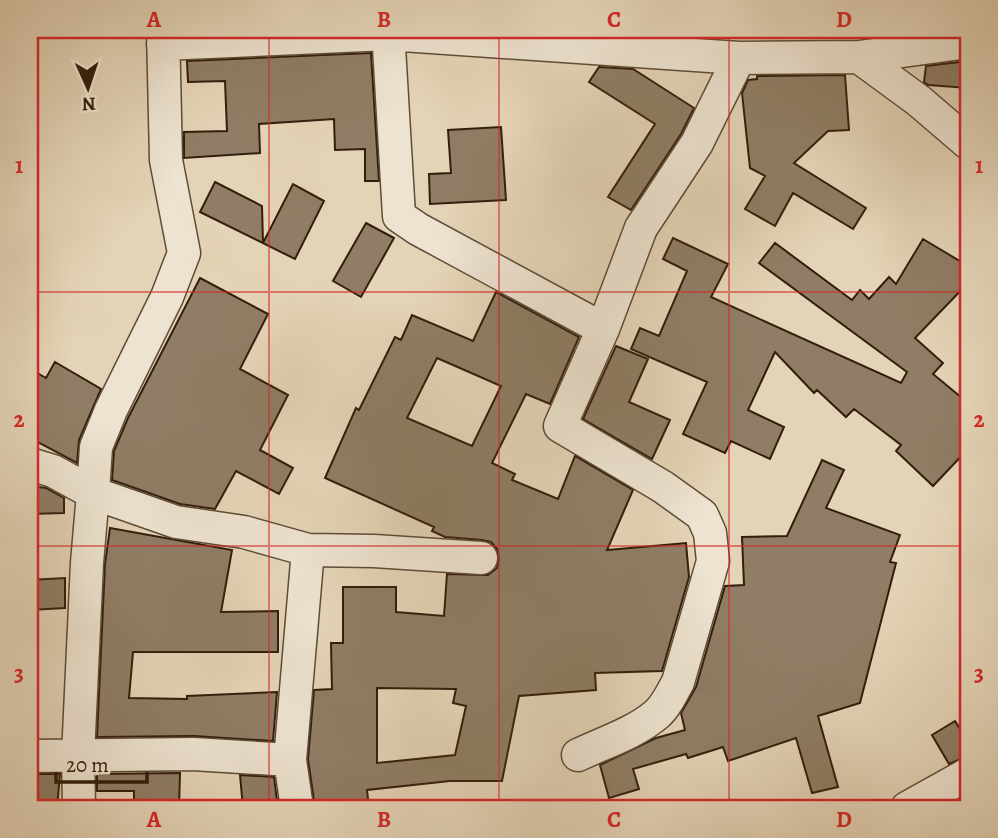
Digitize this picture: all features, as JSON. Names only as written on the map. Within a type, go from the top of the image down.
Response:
[{"type":"street","points":[[388,32],[399,216],[418,229],[603,329]]},
{"type":"street","points":[[79,808],[78,756],[87,563],[96,447],[111,410],[167,297],[184,253],[166,160],[163,37],[388,32],[739,58],[859,57],[968,42]]},
{"type":"street","points":[[859,57],[919,101],[968,143]]},
{"type":"street","points":[[578,755],[641,725],[658,713],[670,698],[678,682],[713,561],[710,533],[702,515],[663,487],[560,426],[603,329],[641,229],[697,143],[739,58]]},
{"type":"street","points":[[30,464],[53,471],[93,493],[176,522],[244,533],[308,550],[481,558]]},
{"type":"street","points":[[297,808],[290,760],[308,550]]},
{"type":"street","points":[[30,756],[193,754],[290,760]]},
{"type":"street","points":[[907,808],[968,774]]},
{"type":"building","points":[[371,53],[379,181],[365,181],[365,149],[335,150],[334,119],[259,124],[260,153],[184,158],[184,132],[227,131],[225,81],[188,82],[187,61]]},
{"type":"building","points":[[968,61],[968,88],[928,85],[924,82],[926,66]]},
{"type":"building","points":[[599,67],[633,69],[694,108],[681,134],[631,210],[608,197],[655,124],[589,82]]},
{"type":"building","points":[[845,75],[849,130],[828,131],[794,163],[866,208],[853,229],[793,193],[775,226],[745,209],[765,176],[750,168],[742,93],[748,80],[757,79],[757,76]]},
{"type":"building","points":[[501,127],[506,200],[430,204],[429,174],[451,173],[448,130]]},
{"type":"building","points":[[215,182],[262,206],[263,243],[293,184],[324,201],[295,259],[200,212]]},
{"type":"building","points":[[366,223],[394,238],[361,297],[333,281]]},
{"type":"building","points":[[673,238],[728,264],[711,297],[901,383],[907,372],[759,263],[775,243],[852,300],[860,290],[869,299],[889,277],[896,284],[923,239],[968,266],[968,283],[915,338],[943,363],[933,374],[968,403],[968,449],[933,486],[896,451],[901,445],[854,409],[846,417],[817,390],[814,393],[775,352],[748,410],[784,427],[770,459],[731,441],[725,453],[683,434],[707,382],[631,349],[640,328],[659,336],[687,271],[663,259]]},
{"type":"building","points":[[200,278],[268,314],[240,369],[288,395],[260,450],[293,468],[279,494],[236,471],[215,509],[180,504],[112,480],[114,451],[128,418]]},
{"type":"building","points":[[496,292],[579,337],[550,404],[526,394],[492,463],[515,474],[512,480],[558,499],[575,456],[633,490],[607,550],[686,543],[689,577],[662,671],[595,673],[596,690],[519,696],[502,781],[450,781],[367,790],[369,808],[315,808],[308,759],[314,690],[332,689],[331,643],[343,643],[343,587],[396,587],[396,612],[444,616],[447,574],[488,575],[497,568],[499,559],[497,549],[491,542],[445,537],[432,531],[434,527],[325,478],[356,408],[359,410],[395,337],[401,340],[412,315],[473,341]],"holes":[[[437,358],[501,386],[472,446],[407,418]],[[377,688],[456,689],[453,703],[466,706],[455,755],[377,763]]]},
{"type":"building","points":[[616,346],[648,359],[629,402],[670,420],[652,459],[583,419]]},
{"type":"building","points":[[55,362],[101,389],[79,440],[77,463],[30,438],[30,369],[46,378]]},
{"type":"building","points":[[822,460],[844,470],[826,508],[900,535],[890,562],[896,563],[860,703],[818,716],[838,787],[812,793],[796,738],[728,761],[723,747],[688,758],[686,754],[633,769],[639,789],[609,798],[600,765],[656,738],[685,730],[681,713],[696,687],[725,586],[744,585],[742,537],[787,536]]},
{"type":"building","points":[[30,486],[46,488],[64,498],[64,513],[30,514]]},
{"type":"building","points":[[110,528],[232,550],[221,612],[278,611],[278,652],[133,652],[129,698],[187,699],[187,696],[277,692],[273,741],[194,736],[97,737],[105,564]]},
{"type":"building","points":[[65,578],[65,608],[30,610],[30,580]]},
{"type":"building","points":[[955,721],[968,742],[968,756],[949,764],[932,735]]},
{"type":"building","points":[[180,773],[179,808],[134,808],[134,791],[97,791],[97,774]]},
{"type":"building","points":[[30,774],[60,774],[57,808],[30,808]]},
{"type":"building","points":[[240,775],[274,777],[278,808],[243,808]]}]
